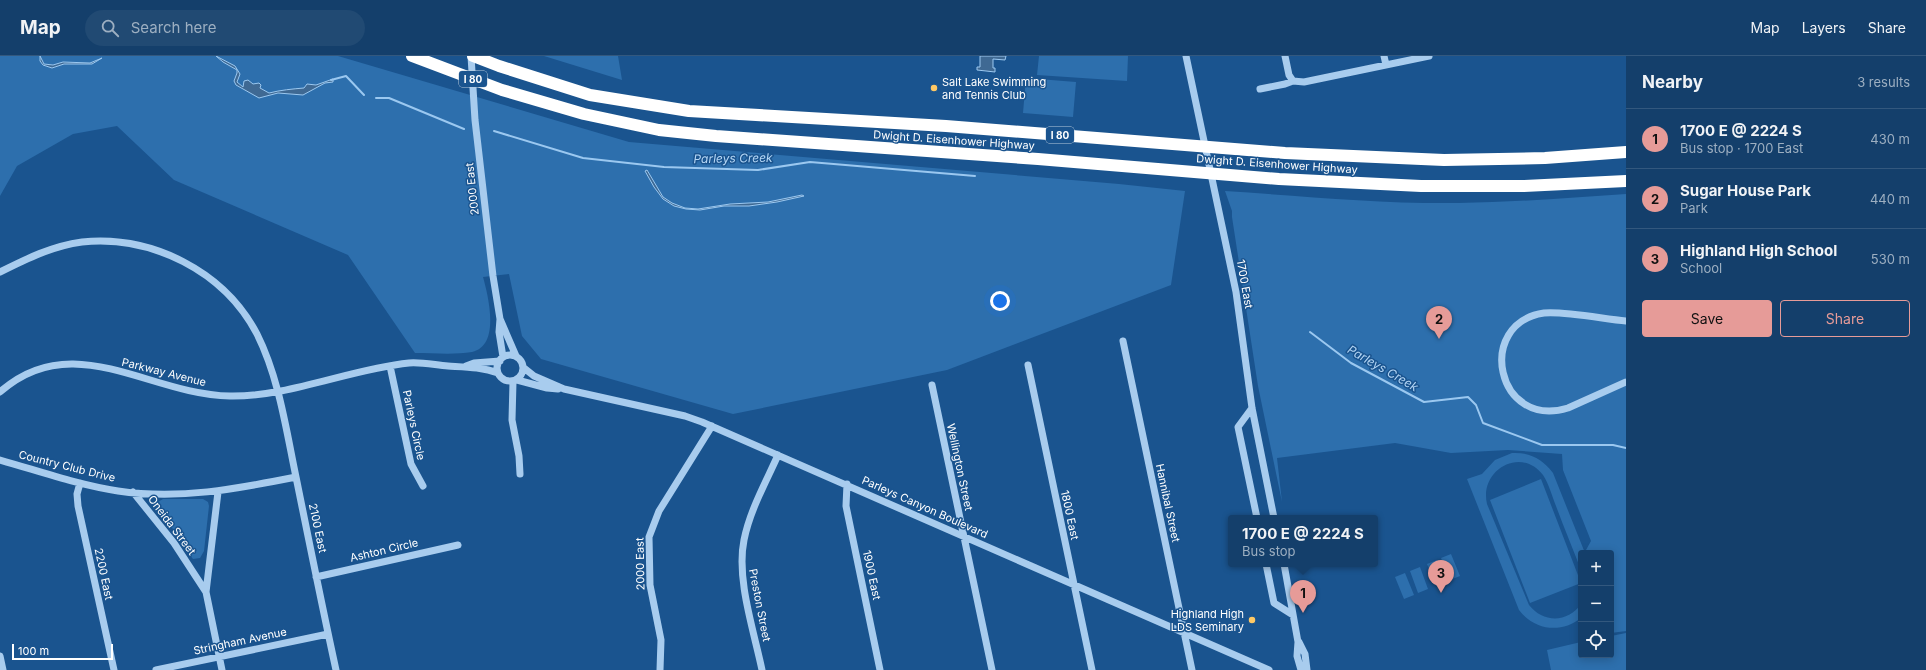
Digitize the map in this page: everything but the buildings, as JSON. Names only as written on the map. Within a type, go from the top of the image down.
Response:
[{"type":"highway","name":"Dwight D. Eisenhower Highway","points":[[412,56],[443,69],[502,90],[584,114],[659,130],[716,136],[1030,158],[1287,180],[1421,186],[1524,186],[1626,181]]},
{"type":"highway","name":"Dwight D. Eisenhower Highway","points":[[472,56],[590,96],[689,111],[946,126],[1285,153],[1444,160],[1545,158],[1626,152]]},
{"type":"street","name":"2000 East","points":[[472,56],[483,189],[500,319],[499,332],[501,359]]},
{"type":"street","name":"1700 East","points":[[1186,56],[1236,292],[1252,408],[1273,515]]},
{"type":"street","points":[[1285,56],[1289,75],[1293,81]]},
{"type":"street","points":[[1384,56],[1386,65]]},
{"type":"street","points":[[1260,88],[1285,84],[1293,81],[1301,83],[1429,56]]},
{"type":"street","name":"2100 East","points":[[0,272],[40,253],[82,242],[130,244],[160,251],[174,257],[210,278],[226,292],[242,311],[262,344],[278,391],[336,670]]},
{"type":"street","points":[[1626,321],[1554,313],[1543,314],[1525,320],[1517,326],[1508,338],[1502,352],[1501,367],[1505,382],[1517,397],[1533,408],[1547,412],[1558,411],[1626,382]]},
{"type":"street","name":"2000 East","points":[[500,319],[516,356]]},
{"type":"street","name":"Hannibal Street","points":[[1123,341],[1192,670]]},
{"type":"street","points":[[466,366],[474,363],[501,359],[512,355],[516,356],[522,362],[524,368],[522,374],[515,381],[512,420],[519,456],[520,474]]},
{"type":"street","points":[[498,373],[498,364],[501,359]]},
{"type":"street","name":"Parkway Avenue","points":[[0,392],[19,377],[37,368],[52,364],[71,363],[94,365],[201,394],[241,396],[278,391],[401,364],[425,363],[466,366]]},
{"type":"street","name":"1800 East","points":[[1028,365],[1092,670]]},
{"type":"street","name":"Parleys Circle","points":[[390,366],[410,464],[423,486]]},
{"type":"street","points":[[466,366],[498,373],[504,380],[515,381]]},
{"type":"street","name":"Parleys Canyon Boulevard","points":[[524,368],[534,376],[564,389]]},
{"type":"street","name":"Parleys Canyon Boulevard","points":[[515,381],[547,388],[564,389],[684,416],[712,426],[1269,670]]},
{"type":"street","name":"Wellington Street","points":[[932,385],[992,670]]},
{"type":"street","points":[[1252,408],[1238,427],[1256,515]]},
{"type":"street","name":"2000 East","points":[[660,670],[661,640],[650,585],[649,537],[659,511],[712,426]]},
{"type":"street","name":"Preston Street","points":[[762,670],[743,580],[742,557],[748,523],[778,455]]},
{"type":"street","name":"Country Club Drive","points":[[0,460],[80,483],[133,492],[179,494],[218,492],[296,477]]},
{"type":"street","name":"2200 East","points":[[80,483],[77,494],[78,506],[114,670]]},
{"type":"street","name":"1900 East","points":[[847,484],[846,506],[880,670]]},
{"type":"street","name":"Oneida Street","points":[[133,492],[174,543],[206,592]]},
{"type":"street","name":"Oneida Street","points":[[218,492],[206,592],[222,670]]},
{"type":"street","name":"Ashton Circle","points":[[316,576],[458,545]]},
{"type":"street","points":[[1267,567],[1274,603],[1293,615]]},
{"type":"street","points":[[1285,567],[1298,642],[1297,656],[1301,670]]},
{"type":"street","name":"Stringham Avenue","points":[[156,670],[328,634]]},
{"type":"street","points":[[1298,642],[1305,654],[1307,670]]},
{"type":"street","points":[[0,656],[3,670]]},
{"type":"shaded area","points":[[0,56],[338,56],[629,142],[1185,191],[1171,285],[947,370],[733,414],[541,359],[522,336],[509,274],[483,277],[489,307],[490,330],[487,340],[481,348],[465,353],[415,353],[348,255],[174,180],[117,126],[73,134],[17,166],[0,196]]},
{"type":"shaded area","points":[[40,56],[44,64],[53,65],[63,62],[90,63],[102,58],[92,64],[64,64],[52,68],[43,65],[40,61]]},
{"type":"shaded area","points":[[216,56],[235,66],[240,74],[237,82],[243,87],[244,81],[248,80],[253,84],[259,83],[261,85],[260,88],[269,93],[304,88],[307,84],[316,85],[333,79],[333,82],[325,83],[303,95],[278,93],[259,98],[236,85],[234,81],[237,70]]},
{"type":"shaded area","points":[[544,56],[618,56],[622,80]]},
{"type":"shaded area","points":[[980,56],[1006,56],[1005,60],[993,59],[993,68],[995,68],[995,72],[977,70],[977,67],[980,67]]},
{"type":"shaded area","points":[[1039,56],[1128,56],[1127,81],[1037,75]]},
{"type":"shaded area","points":[[1026,78],[1076,82],[1073,117],[1023,113]]},
{"type":"shaded area","points":[[647,170],[663,197],[672,203],[685,208],[698,209],[730,204],[768,202],[802,195],[804,196],[749,206],[724,206],[700,210],[686,209],[674,206],[663,199],[645,171]]},
{"type":"shaded area","points":[[1225,191],[1371,201],[1430,203],[1501,202],[1626,194],[1626,631],[1614,633],[1614,550],[1586,550],[1591,541],[1563,470],[1562,454],[1508,450],[1451,453],[1395,443],[1277,458],[1282,502],[1258,386],[1232,211]]},
{"type":"shaded area","points":[[1512,453],[1530,455],[1540,460],[1553,473],[1584,550],[1578,550],[1578,562],[1547,482],[1543,475],[1534,467],[1524,463],[1514,462],[1495,472],[1489,481],[1486,492],[1487,504],[1529,605],[1535,611],[1548,618],[1569,615],[1578,608],[1578,620],[1573,623],[1557,628],[1548,628],[1532,622],[1519,610],[1467,479],[1482,474],[1495,460]]},
{"type":"shaded area","points":[[1541,479],[1578,575],[1578,584],[1530,603],[1490,500]]},
{"type":"shaded area","points":[[163,499],[203,499],[208,502],[209,506],[204,551],[200,558],[193,559],[173,529],[156,510],[156,503]]},
{"type":"shaded area","points":[[1451,554],[1460,576],[1450,580],[1441,558]]},
{"type":"shaded area","points":[[1437,560],[1446,582],[1436,586],[1427,564]]},
{"type":"shaded area","points":[[1420,567],[1428,589],[1418,593],[1410,571]]},
{"type":"shaded area","points":[[1405,573],[1414,595],[1404,599],[1395,577]]},
{"type":"shaded area","points":[[1626,633],[1626,670],[1551,670],[1547,650],[1578,643],[1578,658],[1614,658],[1614,635]]},
{"type":"waterway","name":"Parleys Creek","points":[[331,80],[346,76],[364,95]]},
{"type":"waterway","name":"Parleys Creek","points":[[376,98],[389,98],[464,129]]},
{"type":"waterway","name":"Parleys Creek","points":[[494,131],[583,158],[664,167],[758,170],[810,162],[975,176]]},
{"type":"waterway","name":"Parleys Creek","points":[[1310,332],[1351,363],[1424,402],[1468,397],[1476,405],[1483,423],[1542,445],[1613,445],[1626,448]]},
{"type":"place","name":"Salt Lake Swimming and Tennis Club","points":[[934,88]]},
{"type":"place","name":"Sugar House Park","points":[[1439,339]]},
{"type":"place","name":"Highland High School","points":[[1441,593]]},
{"type":"place","name":"1700 E @ 2224 S","points":[[1303,613]]},
{"type":"place","name":"Highland High LDS Seminary","points":[[1252,620]]}]
